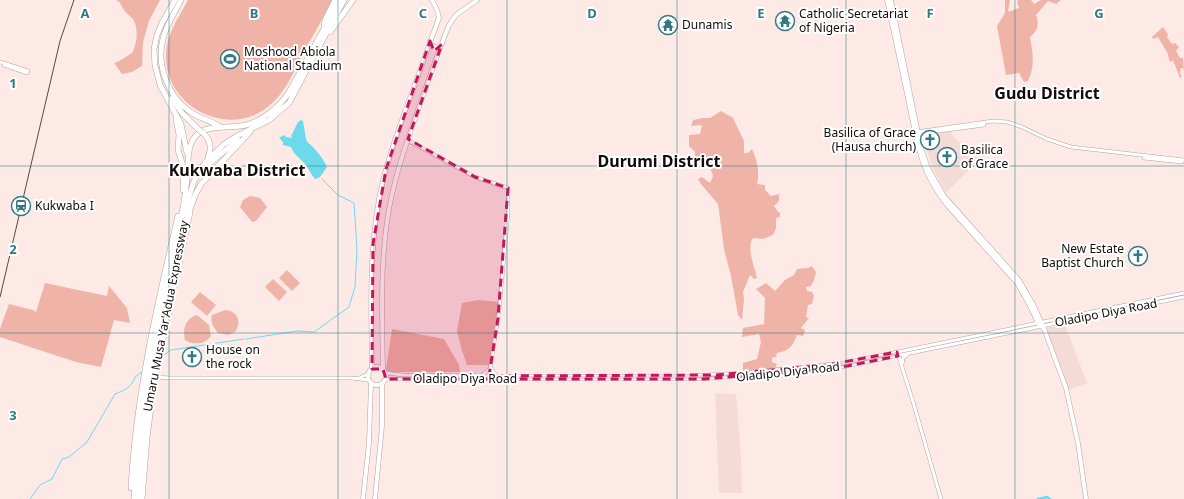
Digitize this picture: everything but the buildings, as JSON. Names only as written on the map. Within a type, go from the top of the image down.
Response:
[{"type":"highway","points":[[159,60],[165,31],[180,0]]},
{"type":"highway","points":[[180,0],[162,33],[159,46],[159,60],[166,86],[182,113],[208,138],[211,147],[206,163]]},
{"type":"highway","points":[[324,30],[325,20],[335,0]]},
{"type":"highway","points":[[171,95],[185,110],[208,124],[238,126],[252,123],[279,105],[288,94],[340,0]]},
{"type":"highway","points":[[206,163],[223,145],[235,137],[270,120],[289,103],[344,0]]},
{"type":"highway","points":[[310,65],[315,59],[329,33],[352,0]]},
{"type":"highway","points":[[174,1],[159,29],[154,57],[158,79],[178,116],[184,132],[186,161]]},
{"type":"highway","points":[[161,47],[161,57],[166,86]]},
{"type":"highway","points":[[165,77],[178,101],[197,117]]},
{"type":"highway","points":[[171,104],[178,127],[178,150],[193,168],[206,167],[253,129]]},
{"type":"highway","points":[[222,126],[209,128],[198,134],[191,144],[186,161],[179,209],[182,219],[190,211],[194,197],[202,183],[231,150],[253,129]]},
{"type":"highway","name":"Umaru Musa Yar'Adua Expressway","points":[[134,499],[141,418],[147,379],[182,219],[188,169],[186,161]]},
{"type":"highway","name":"Umaru Musa Yar'Adua Expressway","points":[[165,300],[175,242],[191,190],[199,172],[206,163]]},
{"type":"highway","name":"Umaru Musa Yar'Adua Expressway","points":[[131,499],[134,454],[144,377],[179,209]]},
{"type":"highway","name":"Umaru Musa Yar'Adua Expressway","points":[[142,499],[145,455],[156,376],[190,211]]},
{"type":"highway","points":[[169,255],[175,242]]},
{"type":"highway","points":[[165,300],[168,315]]},
{"type":"highway","points":[[157,311],[165,300]]},
{"type":"highway","points":[[134,454],[138,466]]},
{"type":"highway","points":[[138,466],[145,455]]},
{"type":"highway","name":"Umaru Musa Yar'Adua Expressway","points":[[138,466],[138,499]]},
{"type":"main road","points":[[358,378],[368,374],[372,368],[371,272],[374,231],[379,200],[392,151],[439,18],[432,0]]},
{"type":"main road","points":[[375,499],[382,426],[382,384],[386,379],[386,374],[383,369],[382,294],[385,237],[394,186],[408,140],[449,25],[456,15],[477,0]]},
{"type":"main road","points":[[887,0],[917,133],[925,160],[940,190],[1019,280],[1033,304],[1066,388],[1078,443],[1086,499]]},
{"type":"main road","points":[[891,0],[917,133]]},
{"type":"main road","points":[[430,41],[435,47],[442,44]]},
{"type":"main road","points":[[0,63],[28,72]]},
{"type":"main road","points":[[917,133],[1002,123],[1018,127],[1047,142],[1067,148],[1184,161]]},
{"type":"main road","points":[[408,140],[475,177],[508,188],[508,212],[499,310],[489,376]]},
{"type":"main road","name":"Oladipo Diya Road","points":[[386,374],[481,376],[716,375],[839,364],[913,352],[1184,293]]},
{"type":"main road","name":"Oladipo Diya Road","points":[[386,379],[703,379],[837,368],[1041,325],[1184,298]]},
{"type":"main road","points":[[902,365],[903,358],[913,352]]},
{"type":"main road","points":[[899,354],[941,499]]},
{"type":"main road","points":[[886,358],[895,358],[902,365]]},
{"type":"main road","points":[[372,368],[377,367],[383,369]]},
{"type":"main road","points":[[481,376],[491,368]]},
{"type":"main road","points":[[491,368],[498,376]]},
{"type":"main road","points":[[363,499],[369,443],[370,381],[368,374]]},
{"type":"main road","points":[[156,376],[170,378],[358,378],[370,381],[376,385],[382,384]]},
{"type":"highlighted area","points":[[430,41],[434,51],[442,44],[408,139],[475,177],[508,188],[498,318],[489,376],[716,375],[827,365],[897,352],[898,356],[837,368],[703,379],[386,379],[383,369],[372,369],[373,244],[386,169]]},
{"type":"shaded area","points":[[116,0],[160,0],[149,21],[143,42],[142,66],[132,72],[122,74],[114,63],[132,53],[137,32],[133,19]]},
{"type":"shaded area","points":[[188,0],[332,0],[289,82],[280,95],[269,106],[252,116],[235,120],[217,118],[201,112],[186,102],[175,88],[168,72],[166,53],[167,46],[174,25]]},
{"type":"shaded area","points":[[1005,0],[1010,0],[1008,12],[1019,8],[1017,1],[1019,0],[1031,0],[1034,4],[1041,0],[1061,0],[1056,4],[1048,1],[1036,15],[1038,22],[1037,28],[1030,37],[1033,60],[1032,70],[1028,81],[1024,82],[1019,73],[1006,75],[997,26],[1005,13]]},
{"type":"shaded area","points":[[1163,27],[1172,44],[1175,43],[1179,47],[1176,51],[1180,58],[1183,58],[1184,72],[1183,68],[1181,68],[1180,73],[1182,77],[1180,78],[1173,60],[1171,62],[1169,60],[1168,54],[1158,37],[1153,39],[1152,37]]},
{"type":"shaded area","points":[[721,111],[733,118],[744,141],[744,153],[748,153],[752,149],[758,166],[757,184],[765,185],[765,190],[771,196],[779,194],[779,201],[774,206],[780,213],[780,217],[776,218],[776,228],[773,235],[763,239],[753,238],[751,242],[750,247],[757,278],[754,279],[750,275],[743,292],[744,299],[742,320],[738,315],[731,276],[724,249],[718,204],[698,179],[702,177],[710,183],[713,176],[707,164],[695,163],[695,152],[689,146],[689,135],[700,134],[702,125],[691,126],[693,120],[710,118]]},
{"type":"shaded area","points":[[950,131],[954,137],[979,159],[946,193],[933,169],[923,138],[924,135]]},
{"type":"shaded area","points":[[250,196],[260,198],[267,207],[256,221],[252,222],[240,207],[243,200]]},
{"type":"shaded area","points":[[812,266],[816,272],[814,280],[811,286],[806,287],[807,291],[812,292],[814,296],[812,304],[808,305],[806,317],[809,318],[801,328],[805,330],[803,336],[797,335],[790,347],[785,351],[777,353],[776,357],[772,358],[772,362],[777,364],[775,368],[743,371],[743,363],[757,359],[761,342],[759,334],[742,337],[743,328],[764,324],[765,298],[756,289],[766,283],[775,291],[785,280],[794,275],[797,269]]},
{"type":"shaded area","points":[[287,270],[300,283],[292,291],[279,278]]},
{"type":"shaded area","points":[[273,279],[287,292],[279,301],[265,287]]},
{"type":"shaded area","points":[[45,283],[107,296],[109,286],[127,308],[130,323],[114,320],[101,367],[76,362],[0,337],[0,329],[9,304],[36,312]]},
{"type":"shaded area","points":[[200,292],[216,305],[207,316],[191,302]]},
{"type":"shaded area","points":[[478,300],[499,302],[489,365],[467,365],[457,331],[462,303]]},
{"type":"shaded area","points":[[225,310],[233,312],[238,318],[238,324],[235,332],[228,335],[218,333],[212,322],[212,315]]},
{"type":"shaded area","points":[[197,315],[209,325],[211,336],[202,343],[192,343],[185,340],[184,332],[188,321],[193,316]]},
{"type":"shaded area","points":[[1065,325],[1087,383],[1068,390],[1046,330],[1047,328]]},
{"type":"shaded area","points":[[392,329],[444,339],[459,365],[460,372],[388,372],[386,369]]},
{"type":"shaded area","points":[[715,393],[736,394],[742,493],[719,493]]},
{"type":"water","points":[[301,120],[303,121],[308,143],[319,154],[327,167],[320,177],[316,179],[291,147],[283,145],[283,142],[279,138],[284,135],[292,138],[291,136],[298,122]]},
{"type":"waterway","points":[[246,339],[297,331],[314,332],[349,307],[355,287],[357,249],[354,203],[338,195],[322,179]]},
{"type":"waterway","points":[[163,356],[171,350],[244,339]]},
{"type":"waterway","points":[[30,499],[40,485],[52,479],[62,459],[69,457],[87,442],[115,394],[128,388],[135,377],[143,371]]},
{"type":"waterway","points":[[1038,499],[1047,497],[1050,499]]},
{"type":"tram line","points":[[0,297],[60,41],[74,0]]},
{"type":"place","name":"Catholic Secretariat of Nigeria","points":[[785,21]]},
{"type":"place","name":"Dunamis","points":[[668,25]]},
{"type":"place","name":"Moshood Abiola National Stadium","points":[[230,59]]},
{"type":"place","name":"Basilica of Grace (Hausa church)","points":[[930,140]]},
{"type":"place","name":"Basilica of Grace","points":[[947,157]]},
{"type":"place","name":"Kukwaba I","points":[[21,206]]},
{"type":"place","name":"New Estate Baptist Church","points":[[1138,256]]},
{"type":"place","name":"House on the rock","points":[[192,357]]},
{"type":"district","name":"Gudu District","points":[[1047,93]]},
{"type":"district","name":"Durumi District","points":[[659,161]]},
{"type":"district","name":"Kukwaba District","points":[[237,170]]}]
